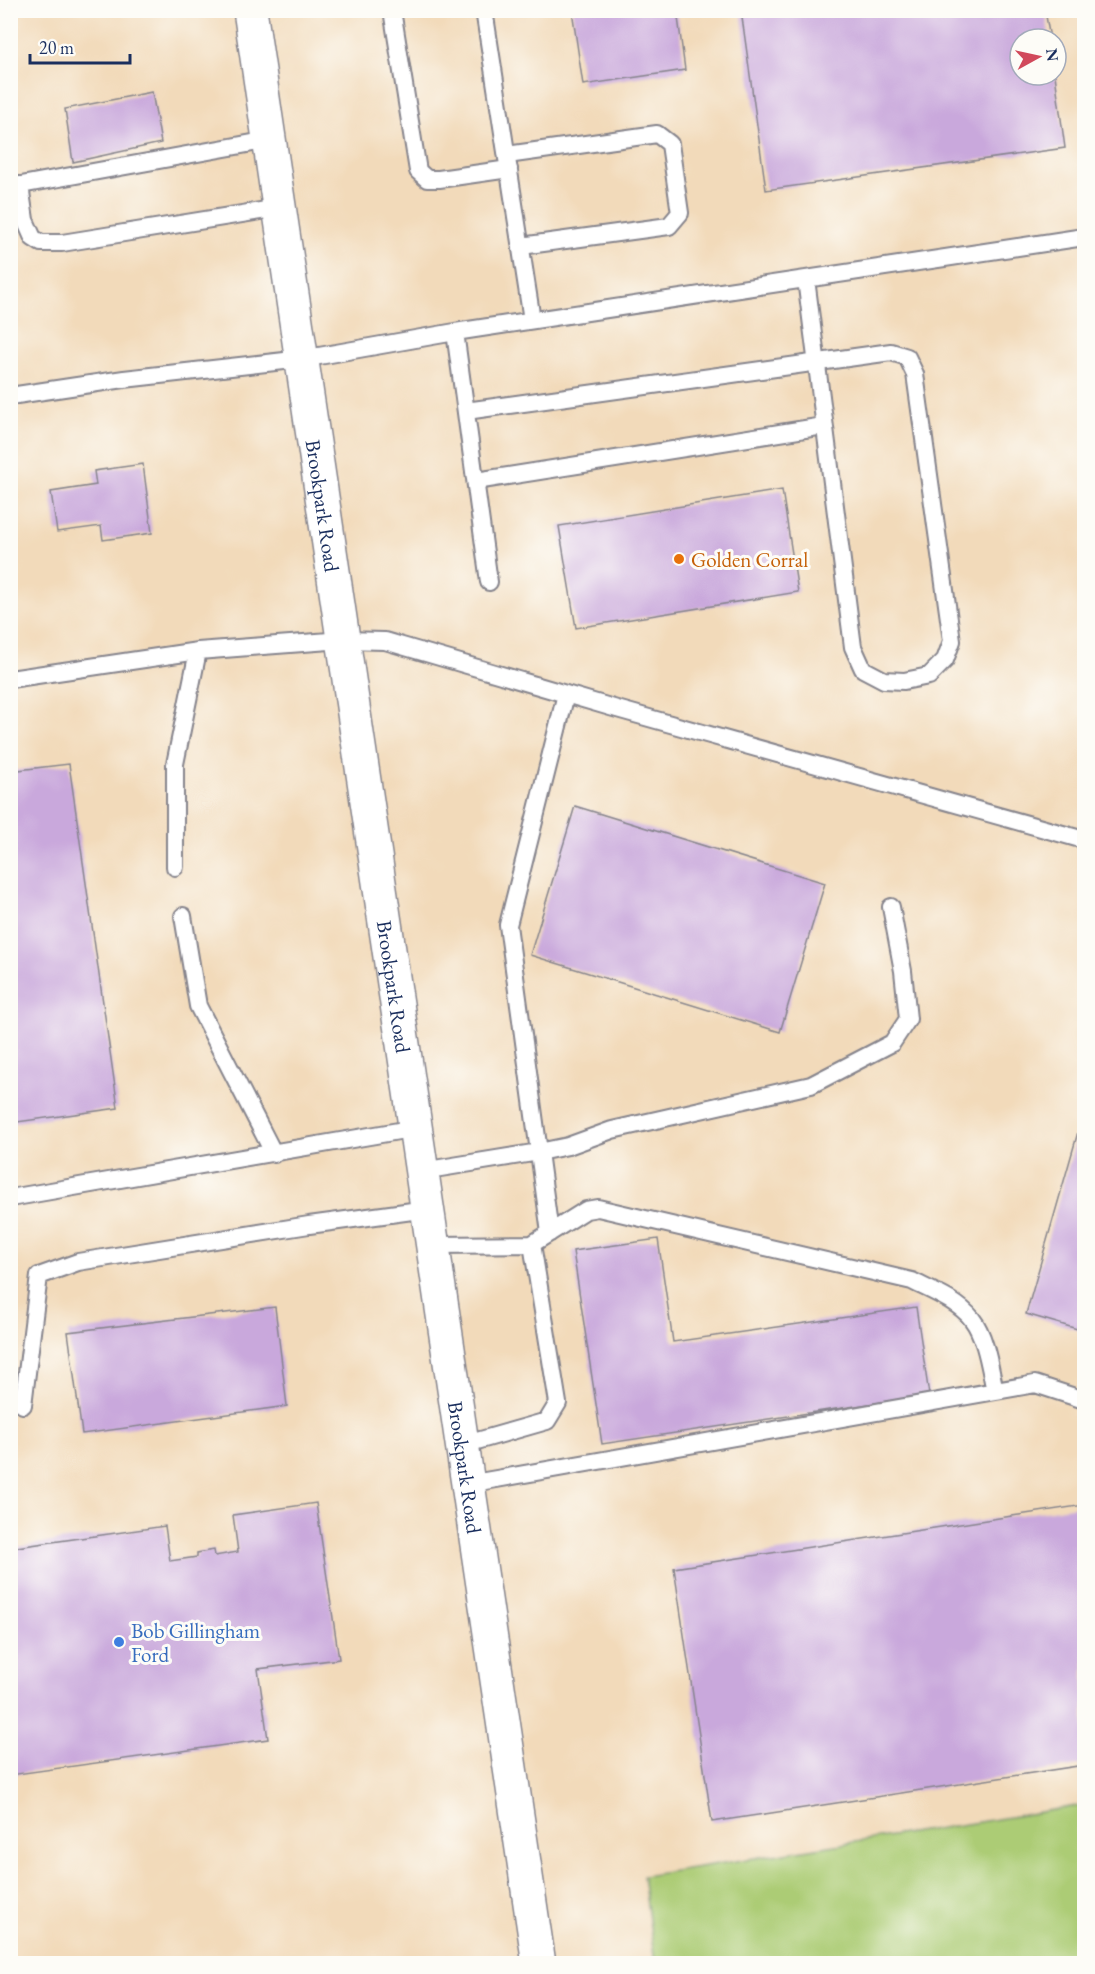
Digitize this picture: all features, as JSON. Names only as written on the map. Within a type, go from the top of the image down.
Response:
[{"type":"main road","name":"Brookpark Road","points":[[250,10],[539,1964]]},
{"type":"lane","points":[[392,10],[418,171],[427,178],[439,178],[508,162],[657,134],[670,144],[680,213],[669,226],[521,246]]},
{"type":"lane","points":[[484,10],[532,320]]},
{"type":"lane","points":[[269,140],[15,186],[33,238],[41,243],[62,243],[279,208]]},
{"type":"lane","points":[[10,396],[124,379],[302,359],[455,332],[1084,237]]},
{"type":"lane","points":[[466,411],[816,362],[891,352],[907,357],[915,374],[952,640],[945,660],[929,676],[904,681],[884,680],[863,669],[856,654],[824,426],[816,362],[806,279]]},
{"type":"lane","points":[[455,332],[489,582]]},
{"type":"lane","points":[[476,481],[824,426]]},
{"type":"lane","points":[[10,679],[198,651],[344,640],[385,641],[1084,840]]},
{"type":"lane","points":[[175,867],[175,764],[198,651]]},
{"type":"lane","points":[[550,1233],[508,925],[566,694]]},
{"type":"lane","points":[[422,1171],[568,1146],[612,1130],[811,1085],[892,1043],[908,1019],[903,971],[891,907]]},
{"type":"lane","points":[[183,916],[198,1006],[274,1154]]},
{"type":"lane","points":[[10,1198],[416,1128]]},
{"type":"lane","points":[[433,1245],[532,1244],[586,1210],[598,1208],[912,1281],[954,1303],[972,1319],[986,1348],[995,1391]]},
{"type":"lane","points":[[24,1406],[39,1276],[78,1262],[309,1225],[428,1209]]},
{"type":"lane","points":[[463,1444],[547,1421],[558,1403],[532,1244]]},
{"type":"lane","points":[[468,1484],[1035,1384],[1084,1400]]},
{"type":"green space","points":[[1084,1805],[1084,1963],[655,1963],[643,1876]]},
{"type":"building","points":[[572,10],[677,10],[685,70],[583,85]]},
{"type":"building","points":[[741,10],[1045,10],[1048,27],[1008,27],[1008,87],[1057,87],[1065,148],[766,190]]},
{"type":"building","points":[[152,92],[161,143],[73,162],[65,109]]},
{"type":"building","points":[[143,464],[152,533],[103,540],[101,526],[57,532],[51,492],[96,485],[94,471]]},
{"type":"building","name":"Golden Corral","points":[[782,490],[798,592],[576,628],[559,526]]},
{"type":"building","points":[[69,764],[118,1108],[10,1123],[10,771]]},
{"type":"building","points":[[575,806],[825,883],[780,1032],[530,955]]},
{"type":"building","points":[[1084,1111],[1084,1331],[1026,1314]]},
{"type":"building","points":[[658,1239],[673,1342],[916,1307],[929,1395],[602,1444],[573,1251]]},
{"type":"building","points":[[275,1307],[287,1406],[82,1434],[68,1332]]},
{"type":"building","points":[[316,1503],[339,1659],[258,1669],[268,1739],[10,1775],[10,1548],[165,1526],[170,1561],[197,1557],[197,1553],[214,1550],[215,1556],[238,1552],[233,1515]]},
{"type":"building","points":[[1084,1505],[1084,1765],[712,1822],[674,1568]]},
{"type":"place","name":"Golden Corral","points":[[679,559]]},
{"type":"place","name":"Bob Gillingham Ford","points":[[119,1642]]}]
